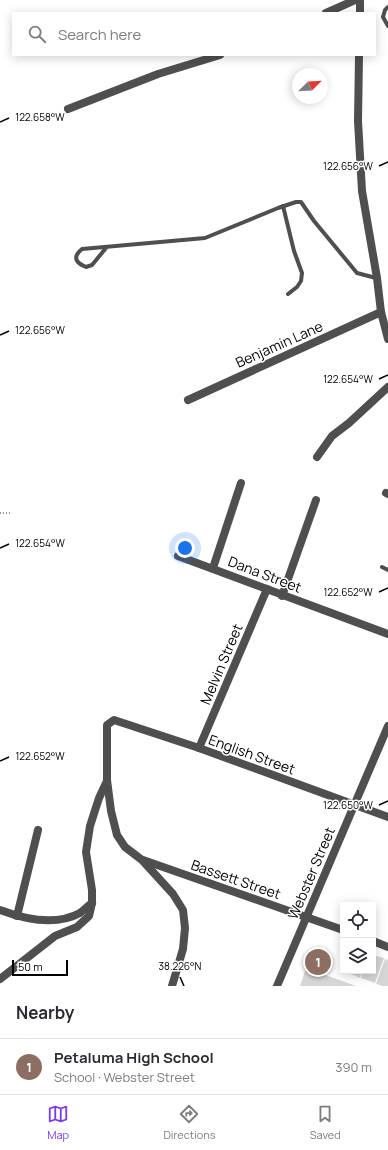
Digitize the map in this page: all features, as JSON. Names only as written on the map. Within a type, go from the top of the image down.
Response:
[{"type":"street","points":[[328,12],[355,0]]},
{"type":"street","points":[[360,0],[360,12]]},
{"type":"street","points":[[68,109],[158,74],[217,56]]},
{"type":"street","points":[[359,56],[358,122],[362,191],[377,278],[381,312],[388,339]]},
{"type":"street","name":"Benjamin Lane","points":[[188,400],[381,312]]},
{"type":"street","points":[[317,457],[332,436],[349,423],[388,387]]},
{"type":"street","points":[[213,568],[241,483]]},
{"type":"street","points":[[282,596],[316,500]]},
{"type":"street","name":"Dana Street","points":[[178,556],[213,568],[282,596],[388,634]]},
{"type":"street","name":"Melvin Street","points":[[199,748],[266,590]]},
{"type":"street","name":"English Street","points":[[107,780],[107,725],[114,720],[199,748],[388,817]]},
{"type":"street","name":"Webster Street","points":[[277,986],[388,726]]},
{"type":"street","points":[[107,780],[111,811],[117,835],[125,847],[142,860],[173,894],[183,910],[185,928],[183,949],[172,986]]},
{"type":"street","points":[[0,979],[55,936],[77,927],[89,916],[92,903],[92,890],[86,852],[90,826],[99,798],[107,780]]},
{"type":"street","points":[[17,916],[38,830]]},
{"type":"street","name":"Bassett Street","points":[[142,860],[340,929]]},
{"type":"street","points":[[0,910],[17,916],[40,920],[61,919],[80,913],[92,903]]},
{"type":"street","points":[[376,942],[388,947]]},
{"type":"lane","points":[[388,7],[385,10],[383,17],[386,25],[388,26]]},
{"type":"lane","points":[[106,248],[92,265],[86,267],[77,261],[77,253],[82,249],[205,238],[284,206],[301,202],[357,273],[377,278]]},
{"type":"lane","points":[[284,206],[294,251],[302,273],[301,281],[297,287],[288,294]]},
{"type":"lane","points":[[382,567],[388,570]]},
{"type":"path","points":[[0,513],[11,513]]},
{"type":"shaded area","points":[[376,956],[384,958],[375,983],[361,978],[362,974],[376,974]]},
{"type":"shaded area","points":[[385,959],[388,960],[388,986],[376,984]]},
{"type":"shaded area","points":[[306,968],[356,986],[300,986]]},
{"type":"shaded area","points":[[351,974],[361,974],[360,978]]},
{"type":"place","name":"Petaluma High School","points":[[318,962]]}]
